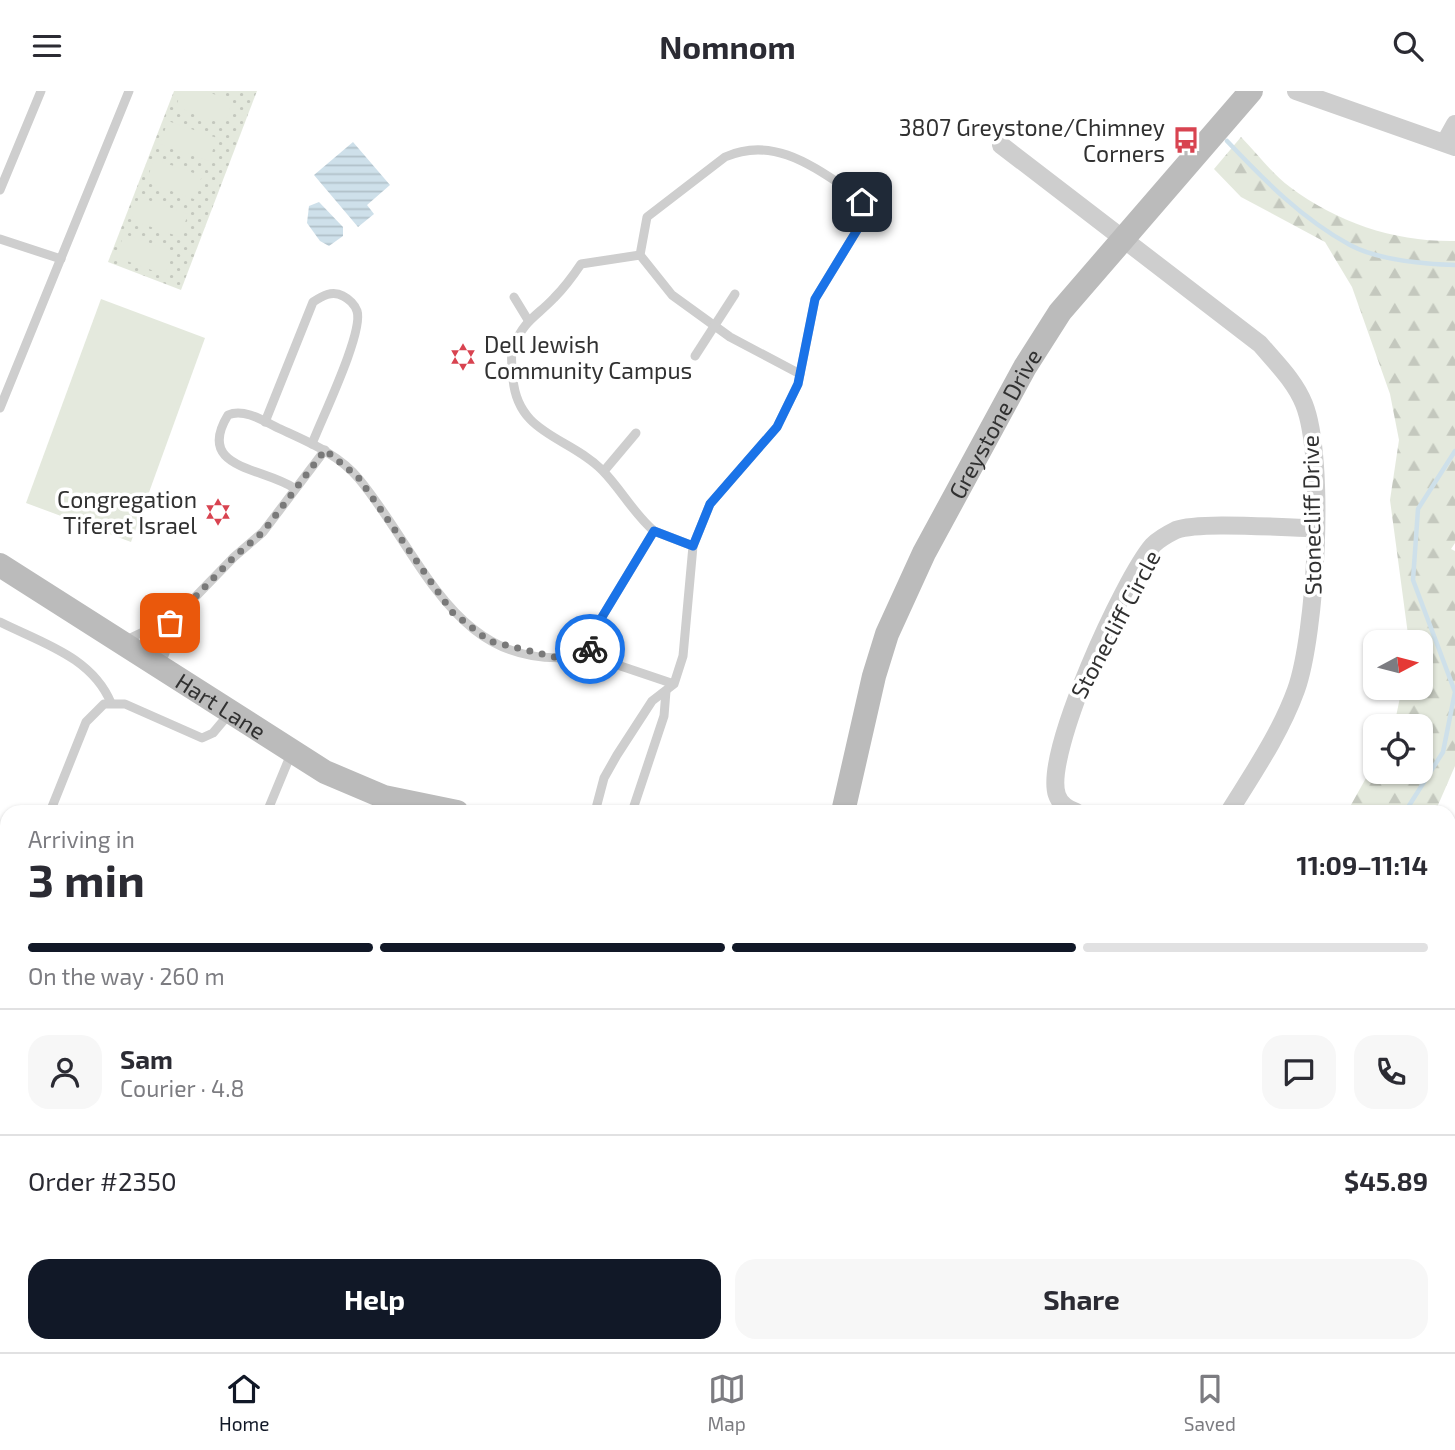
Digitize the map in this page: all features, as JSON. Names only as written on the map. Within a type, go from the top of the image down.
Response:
[{"type":"street","name":"Greystone Drive","points":[[845,805],[874,676],[905,591],[1025,367],[1060,311],[1251,91]]},
{"type":"street","points":[[1296,91],[1450,145],[1455,124]]},
{"type":"street","name":"Stonecliff Drive","points":[[1001,145],[1260,344],[1287,376],[1303,403],[1312,431],[1315,528],[1308,650],[1296,691],[1275,738],[1233,805]]},
{"type":"street","name":"Stonecliff Circle","points":[[1064,805],[1057,797],[1054,777],[1072,704],[1120,604],[1154,544],[1177,530],[1197,527],[1315,528]]},
{"type":"street","name":"Hart Lane","points":[[0,565],[325,772],[384,797],[423,805]]},
{"type":"lane","points":[[0,190],[41,91]]},
{"type":"lane","points":[[0,408],[129,91]]},
{"type":"lane","points":[[597,805],[604,778],[617,755],[652,701],[674,684],[683,656],[693,546],[710,504],[777,427],[800,374],[815,299],[865,217],[862,202],[855,194],[802,159],[772,149],[738,151],[707,169],[647,217],[640,255],[672,295],[715,326],[800,374]]},
{"type":"lane","points":[[0,239],[61,259]]},
{"type":"lane","points":[[640,255],[581,264],[553,300],[528,320],[512,349],[516,399],[538,430],[578,450],[604,471],[640,519],[654,531],[693,546]]},
{"type":"lane","points":[[265,422],[313,302],[323,295],[337,293],[349,299],[358,313],[354,341],[312,444]]},
{"type":"lane","points":[[695,356],[736,294]]},
{"type":"lane","points":[[514,297],[528,320]]},
{"type":"lane","points":[[294,488],[228,460],[219,448],[219,433],[228,415],[246,414],[325,450],[358,477],[452,612],[489,641],[563,659],[588,655],[674,684]]},
{"type":"lane","points":[[604,471],[636,433]]},
{"type":"lane","points":[[159,668],[169,642],[170,623],[234,557],[263,532],[325,450]]},
{"type":"lane","points":[[588,655],[596,627],[654,531]]},
{"type":"lane","points":[[0,622],[90,669],[103,684],[111,703]]},
{"type":"lane","points":[[120,643],[162,623],[170,623]]},
{"type":"lane","points":[[634,805],[664,716],[666,691]]},
{"type":"lane","points":[[53,805],[86,722],[94,710],[111,703],[125,703],[192,736],[208,738],[230,713]]},
{"type":"lane","points":[[270,805],[292,753]]},
{"type":"green space","points":[[174,91],[257,91],[181,290],[108,262]]},
{"type":"green space","points":[[181,91],[205,91],[233,101],[224,124],[176,107]]},
{"type":"green space","points":[[168,121],[217,138],[209,161],[160,144]]},
{"type":"green space","points":[[1241,137],[1283,182],[1328,211],[1389,234],[1455,241],[1455,543],[1451,549],[1455,551],[1455,766],[1438,805],[1351,805],[1363,783],[1433,784],[1433,714],[1397,714],[1399,700],[1433,700],[1433,630],[1407,630],[1390,500],[1399,440],[1390,394],[1352,287],[1325,242],[1241,197],[1214,169]]},
{"type":"green space","points":[[154,159],[202,176],[194,199],[146,182]]},
{"type":"green space","points":[[139,197],[188,214],[180,237],[131,220]]},
{"type":"green space","points":[[124,234],[173,252],[165,275],[116,257]]},
{"type":"green space","points":[[101,299],[205,338],[131,542],[26,503]]},
{"type":"water","points":[[353,142],[390,185],[367,205],[374,214],[358,227],[314,175]]},
{"type":"water","points":[[319,202],[343,227],[343,236],[329,246],[320,241],[307,223],[309,206]]},
{"type":"waterway","points":[[1227,141],[1300,211],[1350,245],[1387,258],[1455,265]]},
{"type":"waterway","points":[[1409,805],[1443,752],[1455,692],[1413,580],[1418,509],[1455,451]]},
{"type":"way so far","points":[[170,623],[276,518],[294,488],[325,450],[358,477],[452,612],[489,641],[523,652],[563,659],[588,655],[590,649]]},
{"type":"place","name":"3807 Greystone/Chimney Corners","points":[[1186,140]]},
{"type":"place","name":"Dell Jewish Community Campus","points":[[463,357]]},
{"type":"place","name":"Congregation Tiferet Israel","points":[[218,512]]},
{"type":"route","points":[[590,649],[596,627],[654,531],[693,546],[710,504],[777,427],[798,384],[815,299],[865,217],[862,202]]}]
